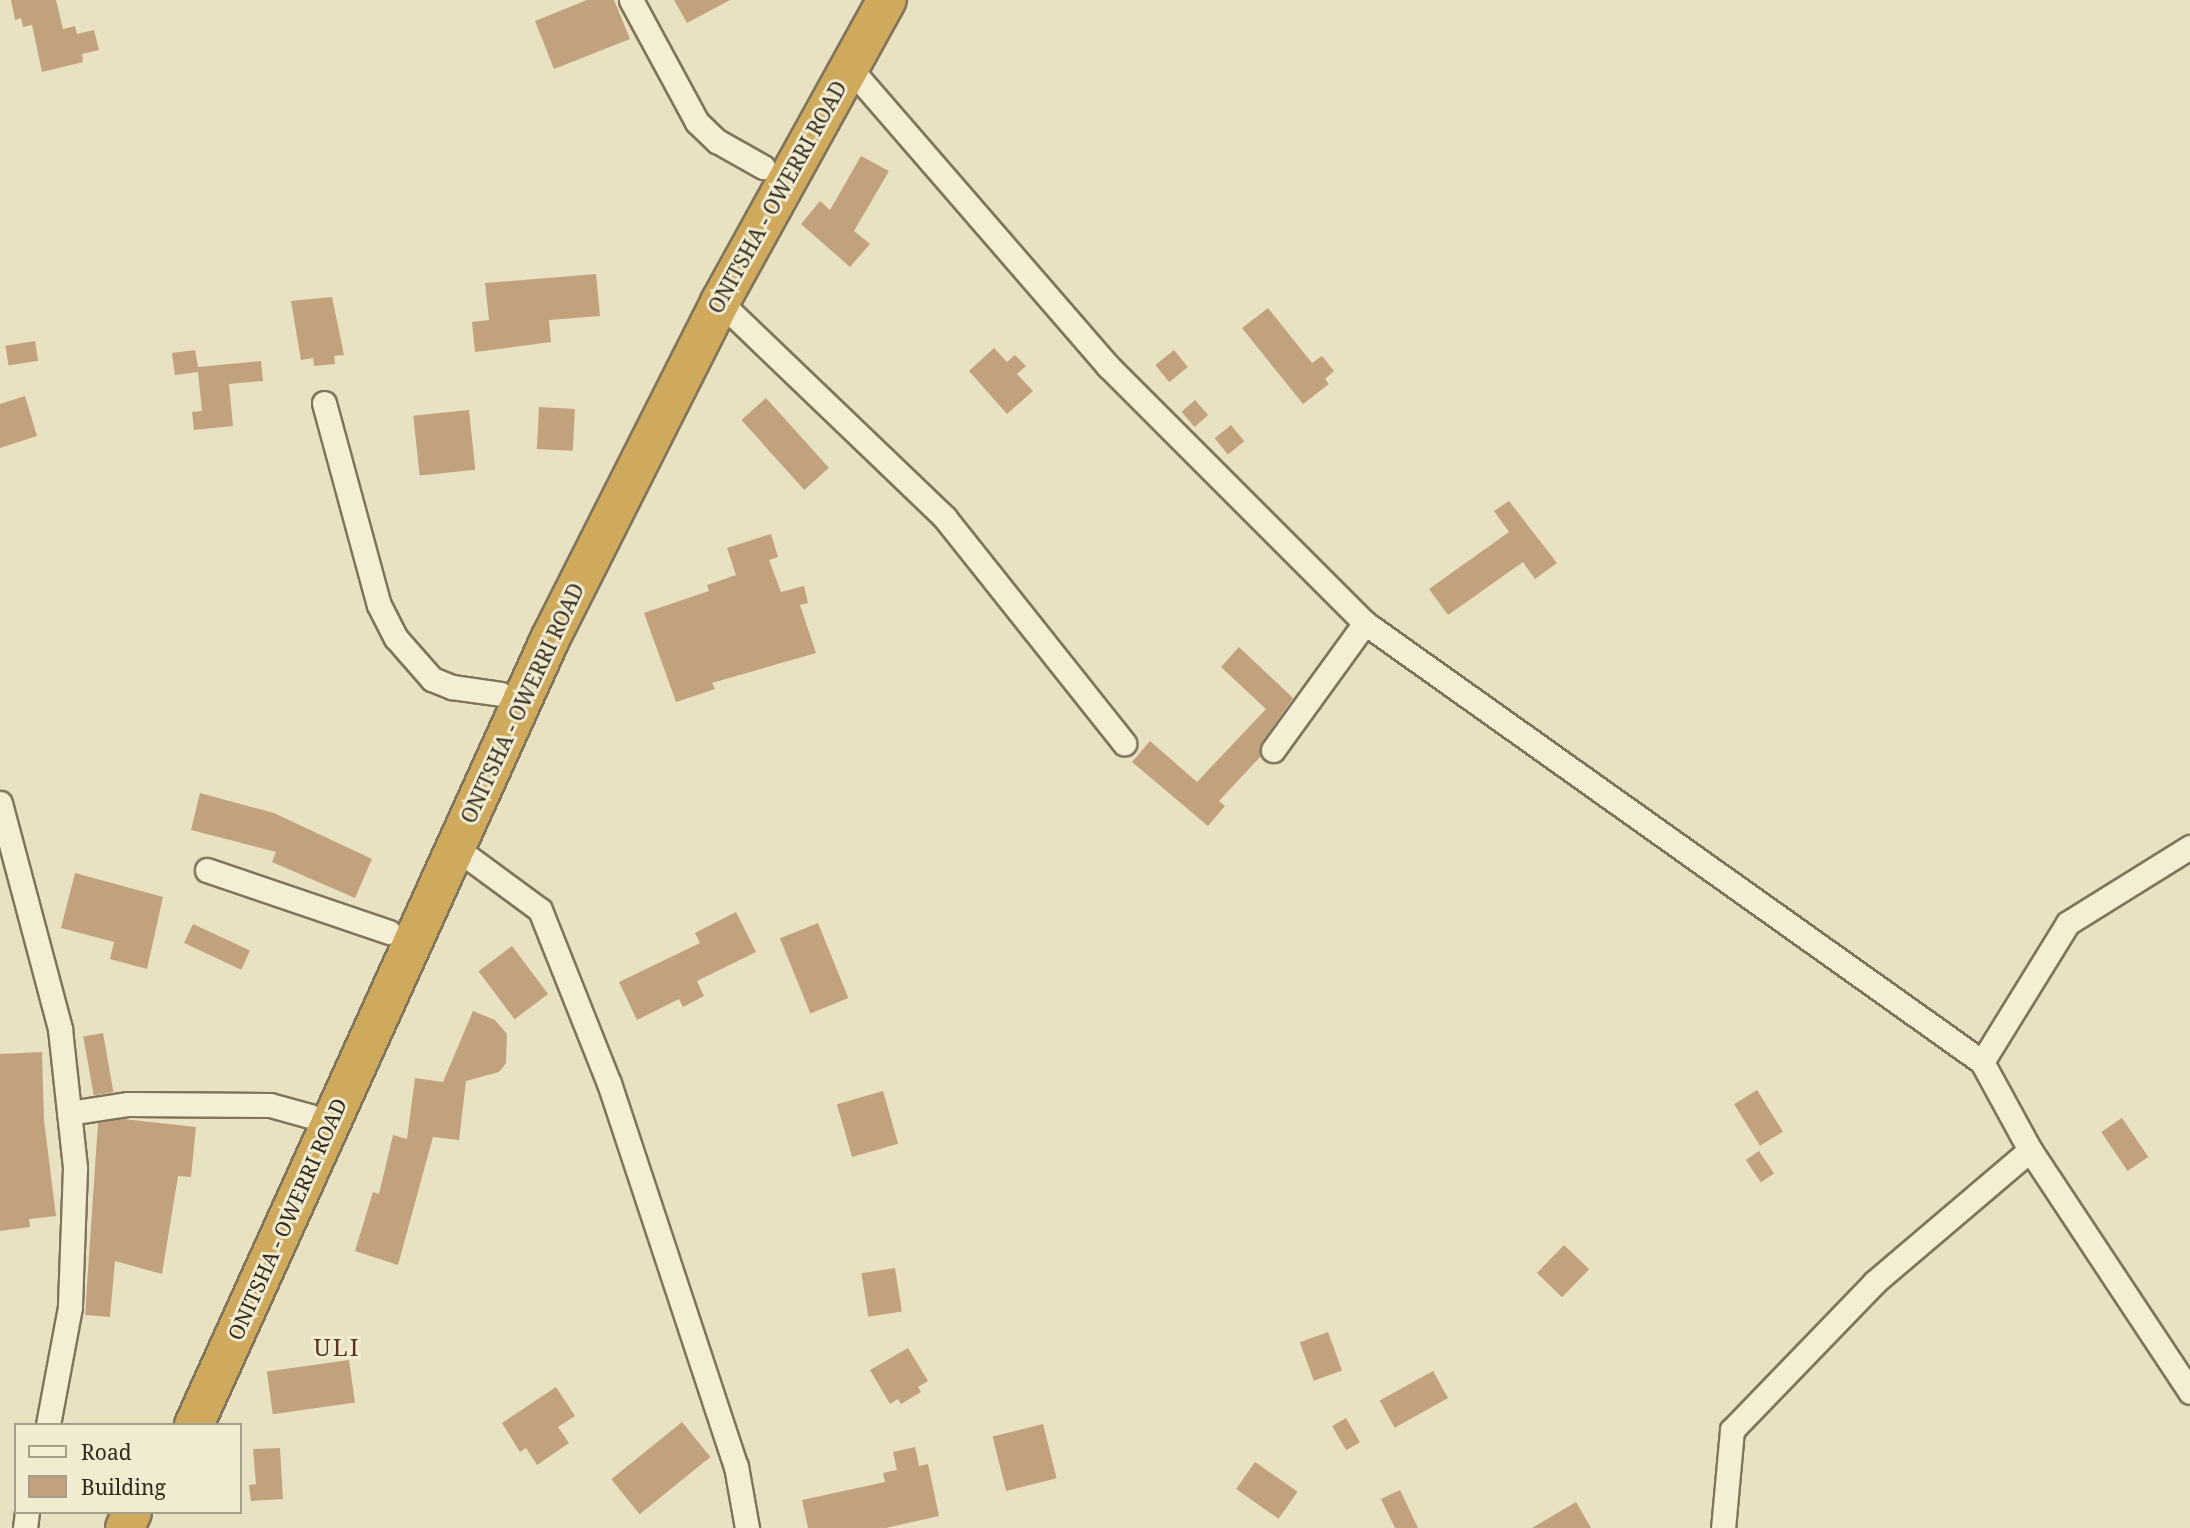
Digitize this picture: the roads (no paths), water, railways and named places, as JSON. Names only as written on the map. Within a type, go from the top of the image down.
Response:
[{"type":"highway","name":"ONITSHA - OWERRI ROAD","points":[[172,1423],[310,1116],[389,932],[501,694],[763,167],[859,0]]},
{"type":"highway","name":"ONITSHA - OWERRI ROAD","points":[[195,1423],[550,639],[720,302],[887,0]]},
{"type":"street","points":[[631,0],[697,121],[717,141],[763,167]]},
{"type":"street","points":[[849,66],[1108,366],[1366,623],[1982,1062],[2029,1150],[2190,1392]]},
{"type":"street","points":[[720,302],[945,518],[1124,743]]},
{"type":"street","points":[[324,403],[379,605],[396,638],[432,679],[452,687],[501,694]]},
{"type":"street","points":[[1273,750],[1366,623]]},
{"type":"street","points":[[0,803],[60,1029],[75,1168],[70,1307],[48,1423]]},
{"type":"street","points":[[1982,1062],[2068,923],[2190,847]]},
{"type":"street","points":[[456,848],[540,910],[609,1083],[736,1466],[747,1528]]},
{"type":"street","points":[[208,870],[389,932]]},
{"type":"street","points":[[69,1113],[128,1104],[270,1105],[310,1116]]},
{"type":"street","points":[[1723,1528],[1732,1430],[1874,1283],[2029,1150]]},
{"type":"district","name":"ULI","points":[[337,1347]]}]
